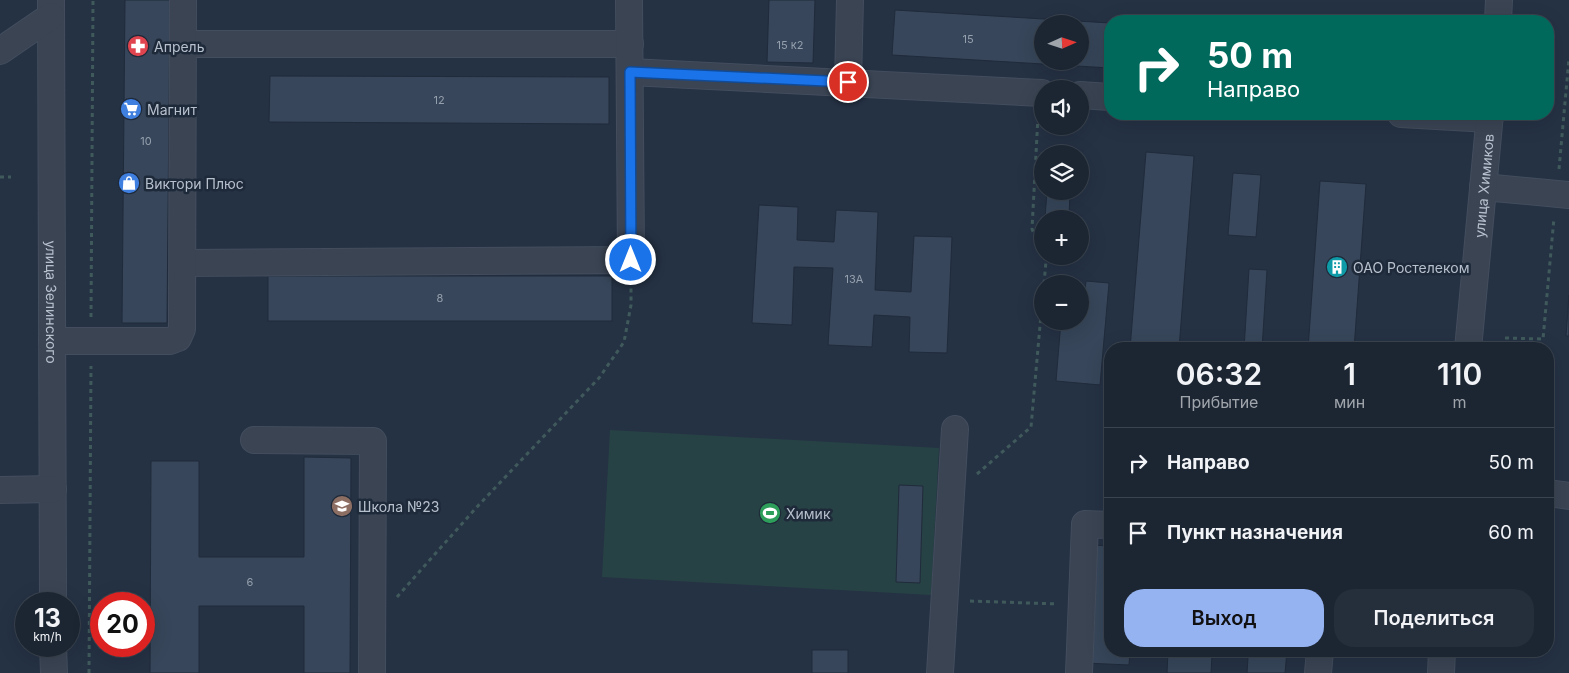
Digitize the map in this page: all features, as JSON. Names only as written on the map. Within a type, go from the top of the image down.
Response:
[{"type":"street","points":[[52,341],[170,341],[178,338],[182,330],[183,0]]},
{"type":"street","points":[[182,262],[631,260],[630,0]]},
{"type":"street","points":[[848,82],[850,0]]},
{"type":"street","points":[[1498,15],[1499,0]]},
{"type":"street","points":[[0,50],[51,8]]},
{"type":"street","name":"улица Зелинского","points":[[51,8],[53,592]]},
{"type":"street","points":[[183,44],[630,44]]},
{"type":"street","points":[[630,72],[1034,93]]},
{"type":"street","points":[[1089,96],[1104,97]]},
{"type":"street","name":"улица Химиков","points":[[1469,342],[1490,120]]},
{"type":"street","points":[[1483,188],[1569,195]]},
{"type":"street","points":[[940,673],[954,429]]},
{"type":"street","points":[[254,440],[373,441],[372,673]]},
{"type":"street","points":[[0,490],[53,490]]},
{"type":"street","points":[[1554,494],[1569,496]]},
{"type":"street","points":[[1078,673],[1085,524],[1104,525]]},
{"type":"street","points":[[53,657],[54,673]]},
{"type":"street","points":[[1318,673],[1319,657]]},
{"type":"street","points":[[1441,673],[1442,657]]},
{"type":"path","points":[[1034,235],[1032,230],[1038,135]]},
{"type":"path","points":[[0,177],[10,177]]},
{"type":"path","points":[[372,624],[474,509],[599,378],[624,342],[631,305],[631,260]]},
{"type":"path","points":[[950,498],[1031,427],[1040,330]]},
{"type":"path","points":[[944,600],[1081,605]]},
{"type":"green space","name":"Химик","points":[[610,430],[939,448],[931,595],[602,577]]},
{"type":"building","points":[[125,0],[170,0],[167,323],[122,323]]},
{"type":"building","points":[[769,0],[815,0],[813,63],[767,62]]},
{"type":"building","points":[[895,10],[1034,18],[1034,63],[892,55]]},
{"type":"building","points":[[1089,22],[1104,23],[1104,68],[1089,67]]},
{"type":"building","points":[[270,76],[609,77],[609,124],[269,122]]},
{"type":"building","points":[[1146,152],[1194,156],[1180,342],[1131,342]]},
{"type":"building","points":[[1233,173],[1261,175],[1256,237],[1228,235]]},
{"type":"building","name":"ОАО Ростелеком","points":[[1320,181],[1366,184],[1355,342],[1308,342]]},
{"type":"building","points":[[1046,200],[1070,200],[1069,210],[1046,210]]},
{"type":"building","points":[[759,205],[798,207],[797,240],[834,242],[836,210],[878,212],[875,290],[911,292],[914,236],[952,237],[947,353],[909,352],[910,317],[874,315],[872,347],[828,345],[833,268],[794,267],[792,325],[752,323]]},
{"type":"building","points":[[1249,269],[1267,270],[1262,342],[1244,342]]},
{"type":"building","points":[[268,276],[612,276],[612,321],[268,321]]},
{"type":"building","points":[[1089,281],[1109,283],[1100,385],[1056,381],[1060,330],[1089,330]]},
{"type":"building","points":[[1569,295],[1569,336],[1566,336]]},
{"type":"building","points":[[304,457],[351,458],[350,673],[304,673],[304,606],[199,606],[199,673],[150,673],[150,657],[155,657],[155,592],[150,592],[151,461],[199,461],[199,557],[304,557]]},
{"type":"building","points":[[899,485],[923,486],[920,583],[896,582]]},
{"type":"building","points":[[1092,545],[1104,546],[1104,657],[1130,657],[1129,665],[1085,663]]},
{"type":"building","points":[[812,650],[848,650],[848,673],[812,673]]},
{"type":"building","points":[[1168,657],[1212,657],[1211,673],[1167,673]]},
{"type":"building","points":[[1248,657],[1286,657],[1285,673],[1247,673]]},
{"type":"place","name":"Апрель","points":[[138,46]]},
{"type":"place","name":"Магнит","points":[[131,109]]},
{"type":"place","name":"Виктори Плюс","points":[[129,183]]},
{"type":"place","name":"ОАО Ростелеком","points":[[1337,267]]},
{"type":"place","name":"Школа №23","points":[[342,506]]},
{"type":"place","name":"Химик","points":[[770,513]]},
{"type":"route","points":[[631,260],[630,72],[848,82]]}]
